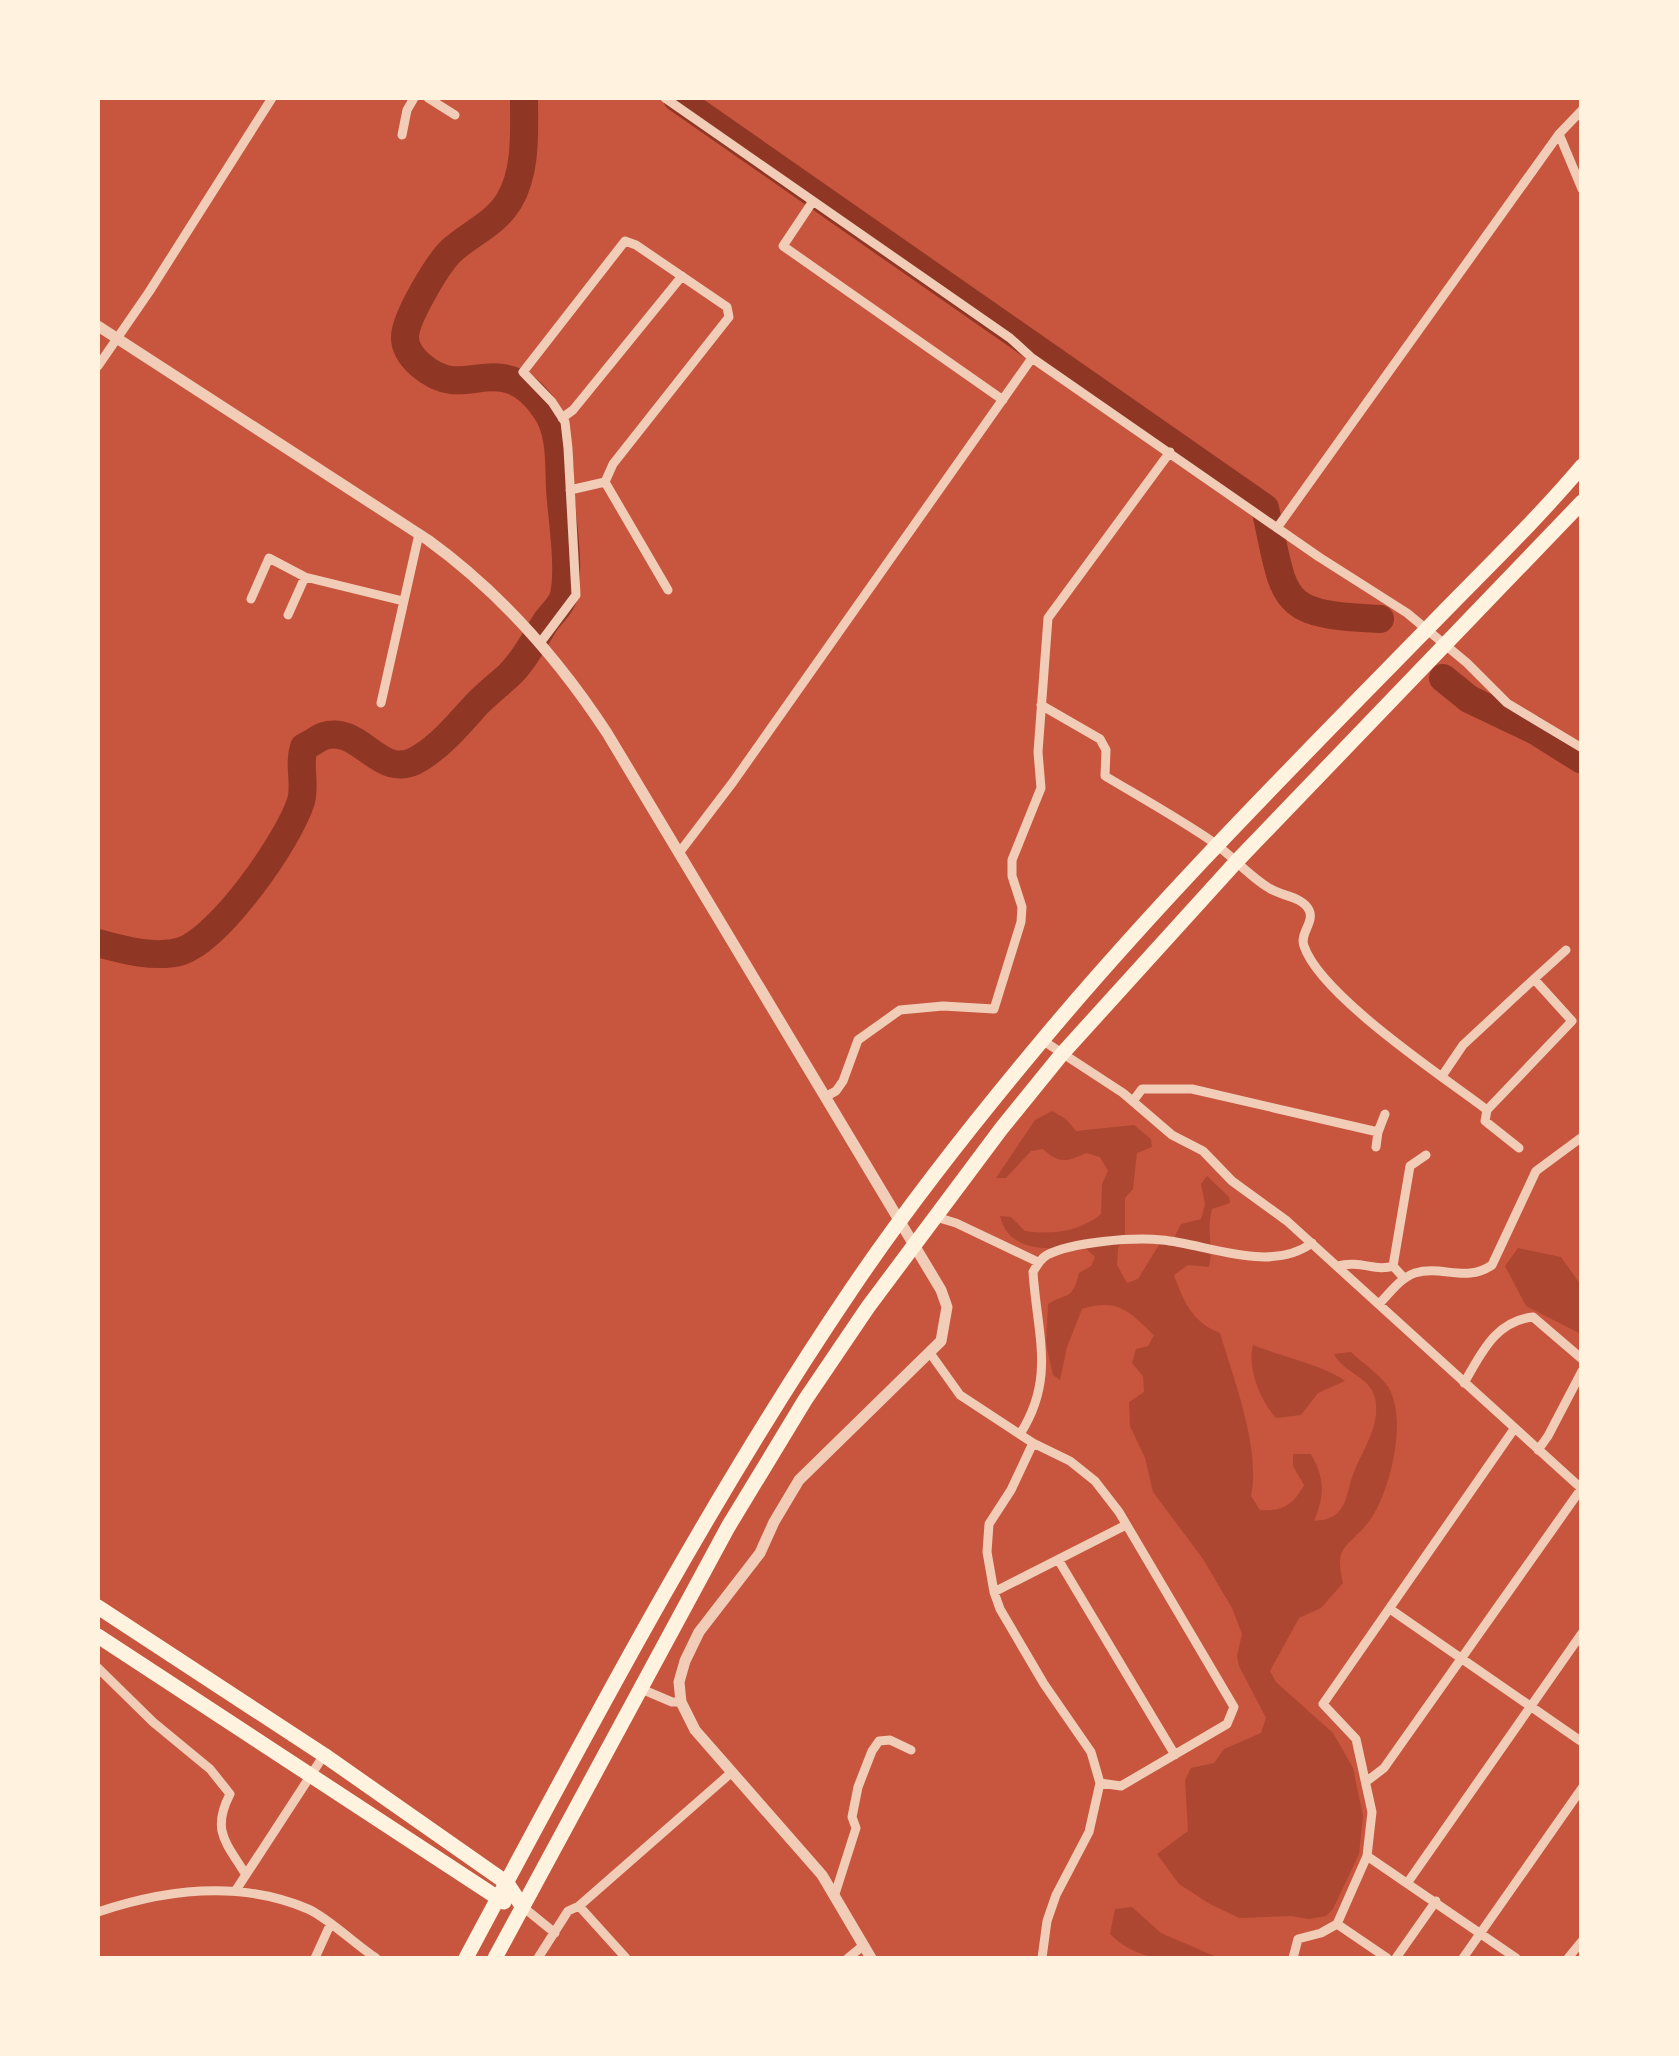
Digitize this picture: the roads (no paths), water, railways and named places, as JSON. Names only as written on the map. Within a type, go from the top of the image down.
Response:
[{"type":"highway","points":[[466,1958],[626,1663],[781,1397],[898,1223],[1042,1040],[1219,846],[1551,503],[1582,466]]},
{"type":"highway","points":[[494,1958],[728,1527],[805,1400],[868,1307],[1062,1055],[1236,862],[1582,502]]},
{"type":"highway","points":[[98,1607],[324,1755],[507,1883],[522,1906]]},
{"type":"highway","points":[[98,1636],[497,1900],[522,1906]]},
{"type":"street","points":[[98,366],[272,98]]},
{"type":"street","points":[[402,135],[414,98]]},
{"type":"street","points":[[428,98],[455,116]]},
{"type":"street","points":[[664,98],[1277,528],[1407,613],[1507,703],[1582,748]]},
{"type":"street","points":[[1277,528],[1559,134],[1582,110]]},
{"type":"street","points":[[1559,134],[1582,189]]},
{"type":"street","points":[[813,201],[783,246],[1003,400]]},
{"type":"street","points":[[540,643],[576,595],[568,448],[562,418],[523,372],[625,241],[727,307],[729,317],[613,464],[604,482]]},
{"type":"street","points":[[562,418],[573,410],[682,276]]},
{"type":"street","points":[[98,326],[419,534],[463,566],[540,643],[585,700],[948,1307],[941,1340],[930,1353],[789,1494],[760,1553],[699,1632],[679,1682],[681,1702],[695,1730],[822,1875],[872,1958]]},
{"type":"street","points":[[679,853],[1032,358]]},
{"type":"street","points":[[825,1098],[836,1092],[843,1081],[858,1040],[900,1010],[943,1006],[994,1009],[1021,922],[1022,907],[1012,876],[1012,860],[1040,788],[1040,705],[1048,618],[1170,452]]},
{"type":"street","points":[[570,490],[604,482]]},
{"type":"street","points":[[604,482],[668,590]]},
{"type":"street","points":[[381,703],[419,534]]},
{"type":"street","points":[[250,599],[269,558],[306,577],[403,601]]},
{"type":"street","points":[[288,615],[306,577]]},
{"type":"street","points":[[1040,705],[1100,739],[1106,750],[1105,776],[1219,846],[1272,891],[1299,900],[1308,909],[1310,920],[1303,936],[1304,946],[1337,994],[1487,1110]]},
{"type":"street","points":[[1442,1076],[1463,1044],[1566,950]]},
{"type":"street","points":[[1534,979],[1572,1021]]},
{"type":"street","points":[[1519,1148],[1485,1121],[1487,1110],[1582,1013]]},
{"type":"street","points":[[1042,1040],[1132,1101],[1172,1135],[1203,1151],[1232,1181],[1288,1221],[1581,1489],[1384,1768],[1367,1781]]},
{"type":"street","points":[[1132,1101],[1142,1089],[1192,1089],[1378,1132]]},
{"type":"street","points":[[1376,1147],[1385,1114]]},
{"type":"street","points":[[1379,1304],[1404,1278],[1419,1271],[1469,1275],[1492,1264],[1536,1171],[1582,1138]]},
{"type":"street","points":[[1393,1266],[1410,1166],[1426,1154]]},
{"type":"street","points":[[936,1217],[1038,1262]]},
{"type":"street","points":[[1020,1434],[1039,1395],[1043,1377],[1033,1272],[1038,1262],[1050,1254],[1098,1243],[1160,1240],[1263,1256],[1304,1249],[1312,1243]]},
{"type":"street","points":[[1337,1266],[1354,1262],[1385,1269],[1393,1266]]},
{"type":"street","points":[[1393,1266],[1404,1278]]},
{"type":"street","points":[[1464,1383],[1492,1335],[1522,1318],[1533,1318],[1582,1359]]},
{"type":"street","points":[[930,1353],[960,1394],[1033,1443],[1070,1461],[1095,1481],[1126,1525],[1234,1708],[1227,1724],[1120,1786],[1100,1783]]},
{"type":"street","points":[[1538,1450],[1582,1371]]},
{"type":"street","points":[[1293,1958],[1298,1939],[1322,1933],[1337,1924],[1367,1856],[1372,1812],[1356,1739],[1323,1704],[1514,1429]]},
{"type":"street","points":[[1033,1443],[1011,1490],[988,1524],[987,1552],[994,1592],[1044,1684],[1091,1752],[1100,1783],[1088,1832],[1047,1921],[1042,1958]]},
{"type":"street","points":[[994,1592],[1126,1525]]},
{"type":"street","points":[[1059,1561],[1175,1755]]},
{"type":"street","points":[[1390,1609],[1582,1742]]},
{"type":"street","points":[[1408,1882],[1582,1632]]},
{"type":"street","points":[[98,1668],[153,1722],[210,1769],[230,1794],[220,1824],[225,1842],[246,1875]]},
{"type":"street","points":[[639,1688],[681,1702]]},
{"type":"street","points":[[835,1894],[856,1828],[852,1817],[872,1751],[879,1742],[890,1740],[912,1750]]},
{"type":"street","points":[[236,1890],[324,1755]]},
{"type":"street","points":[[538,1958],[568,1911],[579,1906],[732,1772]]},
{"type":"street","points":[[1463,1958],[1582,1788]]},
{"type":"street","points":[[1367,1856],[1516,1958]]},
{"type":"street","points":[[98,1912],[172,1892],[236,1890],[310,1910],[376,1958]]},
{"type":"street","points":[[1396,1958],[1436,1901]]},
{"type":"street","points":[[522,1906],[555,1933]]},
{"type":"street","points":[[579,1906],[626,1958]]},
{"type":"street","points":[[1337,1924],[1387,1958]]},
{"type":"street","points":[[315,1958],[330,1926]]},
{"type":"street","points":[[1568,1958],[1582,1942]]},
{"type":"street","points":[[848,1958],[864,1945]]},
{"type":"waterway","points":[[98,943],[161,954],[182,951],[198,942],[234,908],[283,839],[301,801],[304,747],[324,736],[337,735],[393,764],[420,758],[514,670],[561,602],[566,557],[558,447],[554,427],[542,404],[511,380],[451,380],[435,375],[414,358],[405,336],[417,304],[446,257],[497,216],[509,201],[522,164],[524,98]]},
{"type":"waterway","points":[[677,98],[1265,508],[1283,583],[1303,607],[1346,617],[1380,619]]},
{"type":"waterway","points":[[1443,678],[1469,699],[1534,730],[1582,760]]}]
